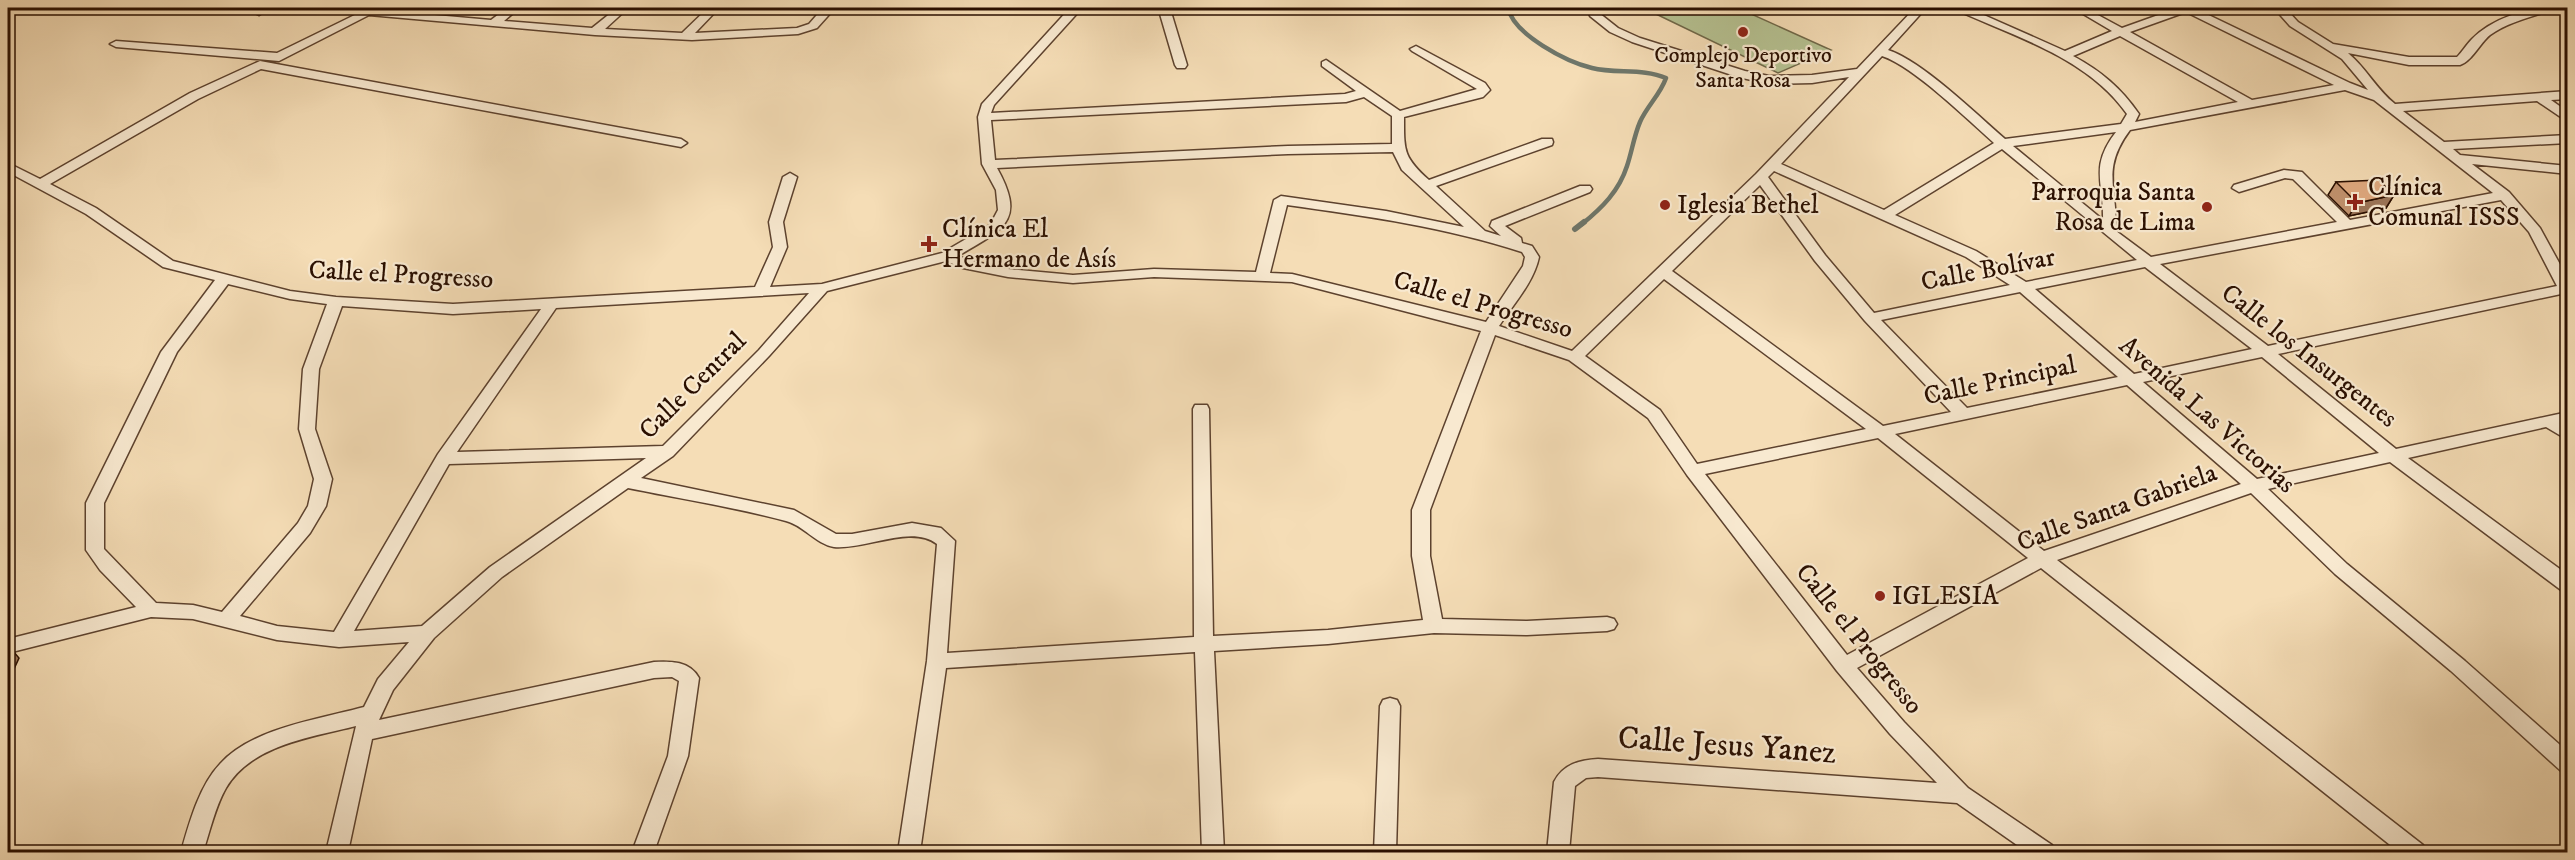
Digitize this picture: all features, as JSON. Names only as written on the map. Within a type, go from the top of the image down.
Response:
[{"type":"street","points":[[494,23],[513,8]]},
{"type":"street","points":[[595,32],[622,8]]},
{"type":"street","points":[[686,36],[714,8]]},
{"type":"street","points":[[40,184],[194,96],[279,57],[369,10],[595,32],[686,36],[798,31],[813,26],[829,8]]},
{"type":"street","points":[[822,288],[947,256],[994,228],[1005,210],[1003,190],[989,164],[984,117],[988,104],[1076,8]]},
{"type":"street","points":[[1157,8],[1165,12],[1181,65]]},
{"type":"street","points":[[1592,8],[1594,14],[1621,33],[1742,74],[1769,80],[1812,79],[1860,72]]},
{"type":"street","points":[[1575,357],[1767,171],[1921,8]]},
{"type":"street","points":[[1960,8],[2063,56],[2112,87],[2133,114],[2126,127],[2111,144],[2106,157],[2104,170],[2111,217],[2109,232]]},
{"type":"street","points":[[2078,8],[2252,105]]},
{"type":"street","points":[[2063,56],[2186,8],[2346,86],[2378,97],[2504,195],[2535,231],[2566,292]]},
{"type":"street","points":[[2279,8],[2294,24],[2346,57],[2373,87],[2378,97]]},
{"type":"street","points":[[2333,47],[2409,62],[2460,61],[2488,30],[2502,22],[2548,8]]},
{"type":"street","points":[[116,44],[279,57]]},
{"type":"street","points":[[1398,115],[1479,94],[1484,90],[1481,86],[1416,49]]},
{"type":"street","name":"Calle los Insurgentes","points":[[1880,51],[1895,56],[1915,70],[2109,232],[2266,351],[2394,456],[2568,585]]},
{"type":"street","points":[[1326,64],[1398,115]]},
{"type":"street","points":[[260,65],[681,143]]},
{"type":"street","points":[[1885,215],[2003,143],[2126,127],[2346,86]]},
{"type":"street","points":[[984,117],[1346,98],[1367,92]]},
{"type":"street","points":[[2392,108],[2568,95]]},
{"type":"street","points":[[2539,97],[2568,118]]},
{"type":"street","points":[[1398,115],[1398,148],[1407,167],[1480,234]]},
{"type":"street","points":[[2440,146],[2568,140]]},
{"type":"street","points":[[1426,184],[1547,142]]},
{"type":"street","points":[[989,164],[1288,150],[1398,148]]},
{"type":"street","points":[[2456,158],[2568,170]]},
{"type":"street","name":"Calle el Progresso","points":[[8,168],[91,211],[168,264],[290,295],[336,301],[453,309],[822,288]]},
{"type":"street","points":[[1767,171],[1820,258],[1870,318],[1964,414]]},
{"type":"street","name":"Avenida Las Victorias","points":[[1767,171],[1885,215],[1971,254],[2023,288],[2254,486],[2341,569],[2458,666],[2568,765]]},
{"type":"street","points":[[2239,188],[2284,174],[2297,175],[2347,225]]},
{"type":"street","points":[[760,290],[780,247],[776,222],[790,177]]},
{"type":"street","points":[[1434,626],[1421,556],[1421,510],[1490,328],[1530,266],[1532,257],[1527,249],[1497,224],[1585,189]]},
{"type":"street","name":"Calle Bolívar","points":[[1870,318],[2148,262],[2504,195]]},
{"type":"street","points":[[1262,277],[1281,200],[1386,215],[1480,234],[1527,249]]},
{"type":"street","name":"Calle el Progresso","points":[[947,256],[968,265],[1008,273],[1073,279],[1154,273],[1292,278],[1490,328],[1575,357],[1654,414],[1693,471],[1844,666],[1897,728],[1961,794],[2044,852]]},
{"type":"street","points":[[1664,271],[1881,432],[2415,852]]},
{"type":"street","points":[[152,610],[106,565],[95,550],[95,503],[116,456],[170,352],[189,323],[224,280]]},
{"type":"street","name":"Calle Central","points":[[337,852],[367,723],[385,685],[427,633],[496,572],[667,452],[764,353],[822,288]]},
{"type":"street","name":"Calle Principal","points":[[1693,471],[2266,351],[2566,292]]},
{"type":"street","points":[[225,621],[304,528],[317,506],[323,479],[307,429],[311,369],[336,301]]},
{"type":"street","points":[[339,640],[444,458],[552,303]]},
{"type":"street","points":[[1201,409],[1204,643],[1213,852]]},
{"type":"street","name":"Calle Santa Gabriela","points":[[1844,666],[2043,558],[2254,486],[2568,417]]},
{"type":"street","points":[[2549,421],[2568,435]]},
{"type":"street","points":[[444,458],[667,452]]},
{"type":"street","points":[[625,481],[794,516],[832,540],[852,542],[912,529],[934,533],[946,542],[937,661],[909,852]]},
{"type":"street","points":[[8,646],[152,610],[193,612],[277,633],[339,640],[427,633]]},
{"type":"street","points":[[937,661],[1328,637],[1434,626],[1527,628],[1607,624]]},
{"type":"street","points":[[192,852],[216,785],[227,769],[248,751],[300,733],[367,723],[654,670],[675,669],[689,678],[678,756],[644,852]]},
{"type":"street","points":[[1385,852],[1390,706]]},
{"type":"street","name":"Calle Jesus Yanez","points":[[1558,852],[1565,782],[1581,769],[1610,769],[1961,794]]},
{"type":"green space","name":"Complejo Deportivo Santa Rosa","points":[[1676,8],[1738,8],[1831,50],[1778,73],[1658,15]]},
{"type":"building","points":[[2379,180],[2394,195],[2357,203],[2336,182]]},
{"type":"waterway","points":[[1508,8],[1520,28],[1543,46],[1569,60],[1601,70],[1648,73],[1666,78],[1640,122],[1624,175],[1615,191],[1582,224]]},
{"type":"waterway","points":[[1575,229],[1584,222]]},
{"type":"place","name":"Complejo Deportivo Santa Rosa","points":[[1743,32]]},
{"type":"place","name":"Clínica Comunal ISSS","points":[[2355,202]]},
{"type":"place","name":"Iglesia Bethel","points":[[1665,205]]},
{"type":"place","name":"Parroquia Santa Rosa de Lima","points":[[2207,207]]},
{"type":"place","name":"Clínica El Hermano de Asís","points":[[929,244]]},
{"type":"place","name":"IGLESIA","points":[[1880,596]]}]
